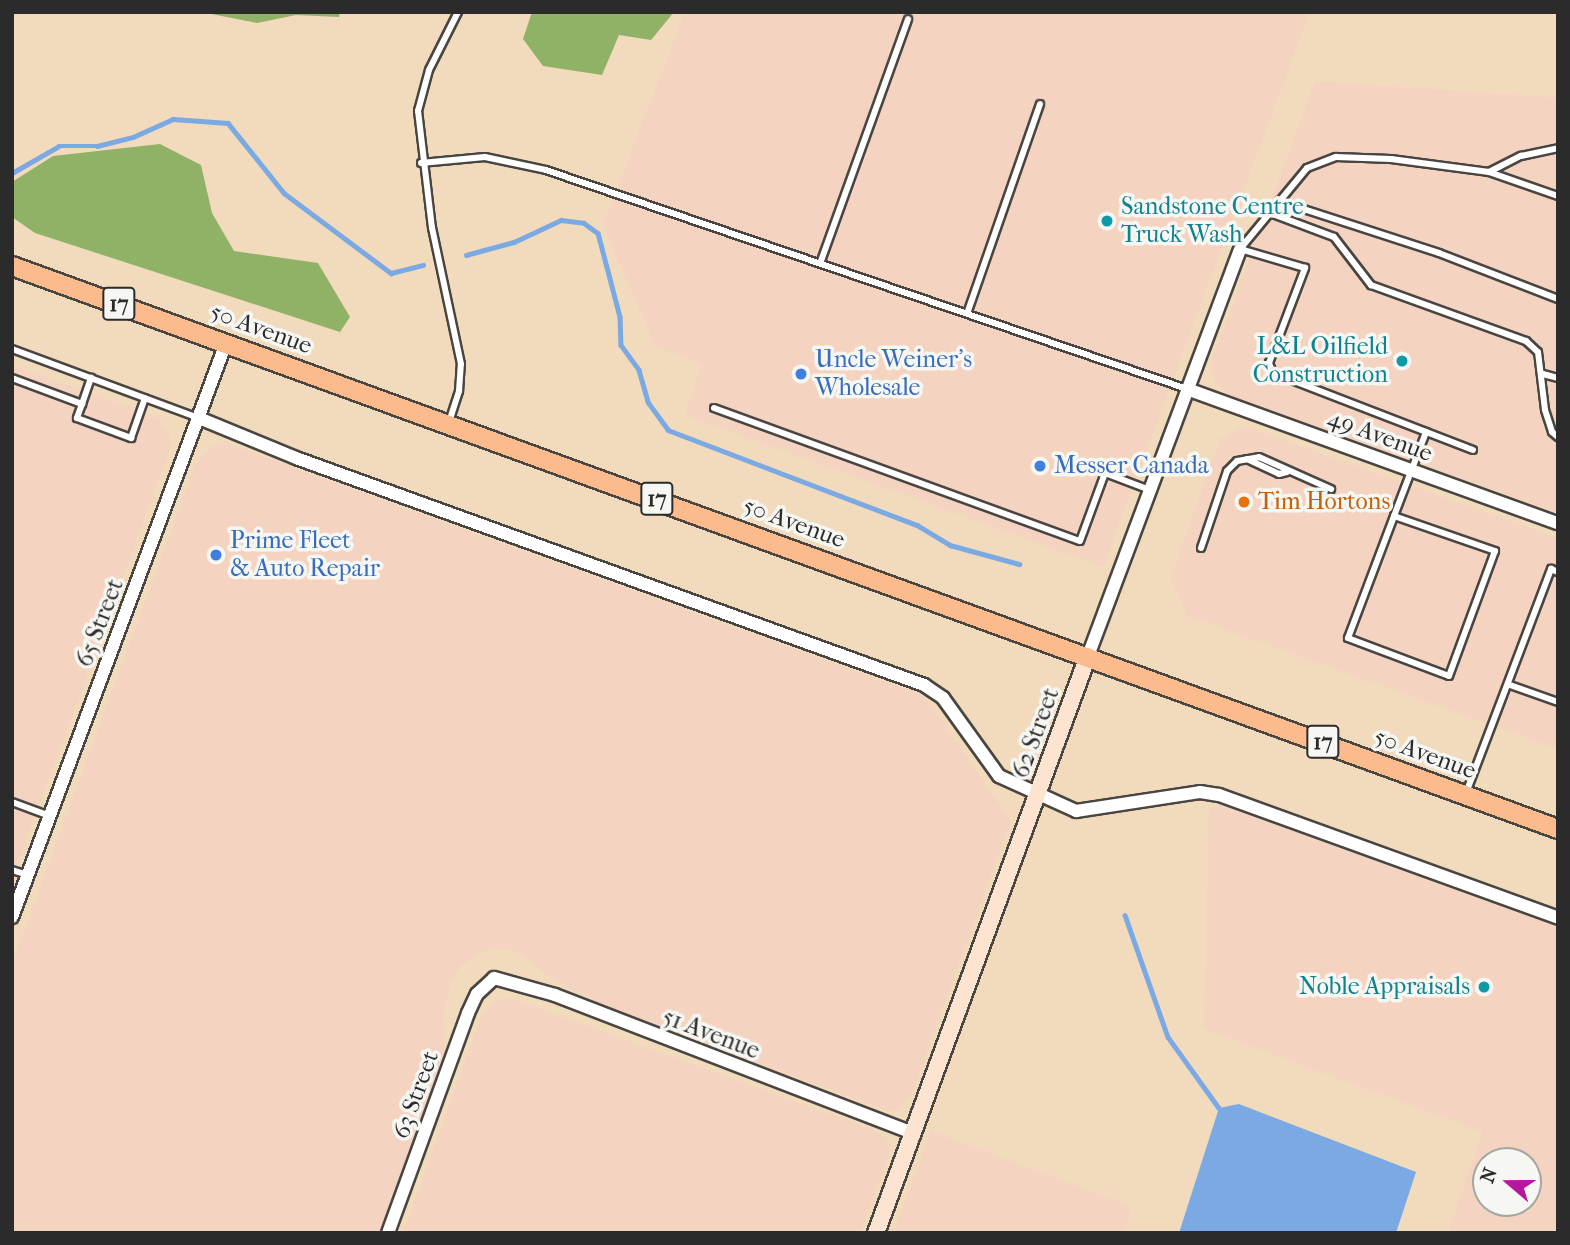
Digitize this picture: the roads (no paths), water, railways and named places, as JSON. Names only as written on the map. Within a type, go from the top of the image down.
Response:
[{"type":"main road","name":"50 Avenue","points":[[12,266],[1558,829]]},
{"type":"main road","name":"62 Street","points":[[876,1233],[1088,656]]},
{"type":"street","name":"62 Street","points":[[1088,656],[1240,250]]},
{"type":"street","name":"65 Street","points":[[12,918],[226,343]]},
{"type":"street","name":"49 Avenue","points":[[1187,389],[1558,523]]},
{"type":"street","points":[[199,418],[308,463],[924,685],[943,698],[990,767],[1009,784],[1076,811],[1200,792],[1219,794],[1558,918]]},
{"type":"street","name":"51 Avenue","points":[[494,978],[555,995],[912,1133]]},
{"type":"street","name":"63 Street","points":[[388,1233],[468,1013],[477,994],[494,978]]},
{"type":"lane","points":[[448,423],[459,391],[461,364],[421,163],[418,111],[422,92],[458,12]]},
{"type":"lane","points":[[821,261],[908,19]]},
{"type":"lane","points":[[968,311],[1040,104]]},
{"type":"lane","points":[[1489,172],[1521,156],[1558,148]]},
{"type":"lane","points":[[421,163],[473,157],[519,162],[821,261],[1187,389]]},
{"type":"lane","points":[[1474,450],[1273,373],[1269,363],[1305,268],[1240,250],[1307,168],[1336,157],[1391,159],[1489,172],[1558,196]]},
{"type":"lane","points":[[1279,201],[1439,253],[1558,299]]},
{"type":"lane","points":[[1269,213],[1334,237],[1371,285],[1525,341],[1538,352],[1543,374],[1545,410],[1558,437]]},
{"type":"lane","points":[[12,349],[199,418]]},
{"type":"lane","points":[[1543,374],[1558,378]]},
{"type":"lane","points":[[12,378],[82,404]]},
{"type":"lane","points":[[91,378],[77,418],[131,438],[145,398]]},
{"type":"lane","points":[[714,408],[1080,541],[1105,473],[1150,490]]},
{"type":"lane","points":[[1394,516],[1495,551],[1449,676],[1348,638],[1411,470],[1426,432]]},
{"type":"lane","points":[[1201,548],[1227,471],[1247,459],[1259,457],[1287,472],[1331,489]]},
{"type":"lane","points":[[1465,795],[1510,685],[1551,569],[1558,572]]},
{"type":"lane","points":[[1510,685],[1558,702]]},
{"type":"lane","points":[[12,802],[50,816]]},
{"type":"lane","points":[[12,870],[28,876]]},
{"type":"water","points":[[1239,1104],[1416,1172],[1396,1233],[1179,1233],[1219,1108]]},
{"type":"waterway","points":[[12,173],[59,146],[97,146],[133,137],[173,119],[228,123],[284,193],[391,273],[423,265]]},
{"type":"waterway","points":[[466,255],[514,242],[561,220],[584,223],[598,233],[620,317],[621,345],[639,370],[648,402],[668,430],[917,525],[950,545],[1019,564]]},
{"type":"waterway","points":[[1125,915],[1168,1037],[1219,1108]]},
{"type":"place","name":"Sandstone Centre Truck Wash","points":[[1107,221]]},
{"type":"place","name":"L&L Oilfield Construction","points":[[1402,361]]},
{"type":"place","name":"Uncle Weiner's Wholesale","points":[[801,374]]},
{"type":"place","name":"Messer Canada","points":[[1040,466]]},
{"type":"place","name":"Tim Hortons","points":[[1244,502]]},
{"type":"place","name":"Prime Fleet & Auto Repair","points":[[216,555]]},
{"type":"place","name":"Noble Appraisals","points":[[1484,987]]}]
